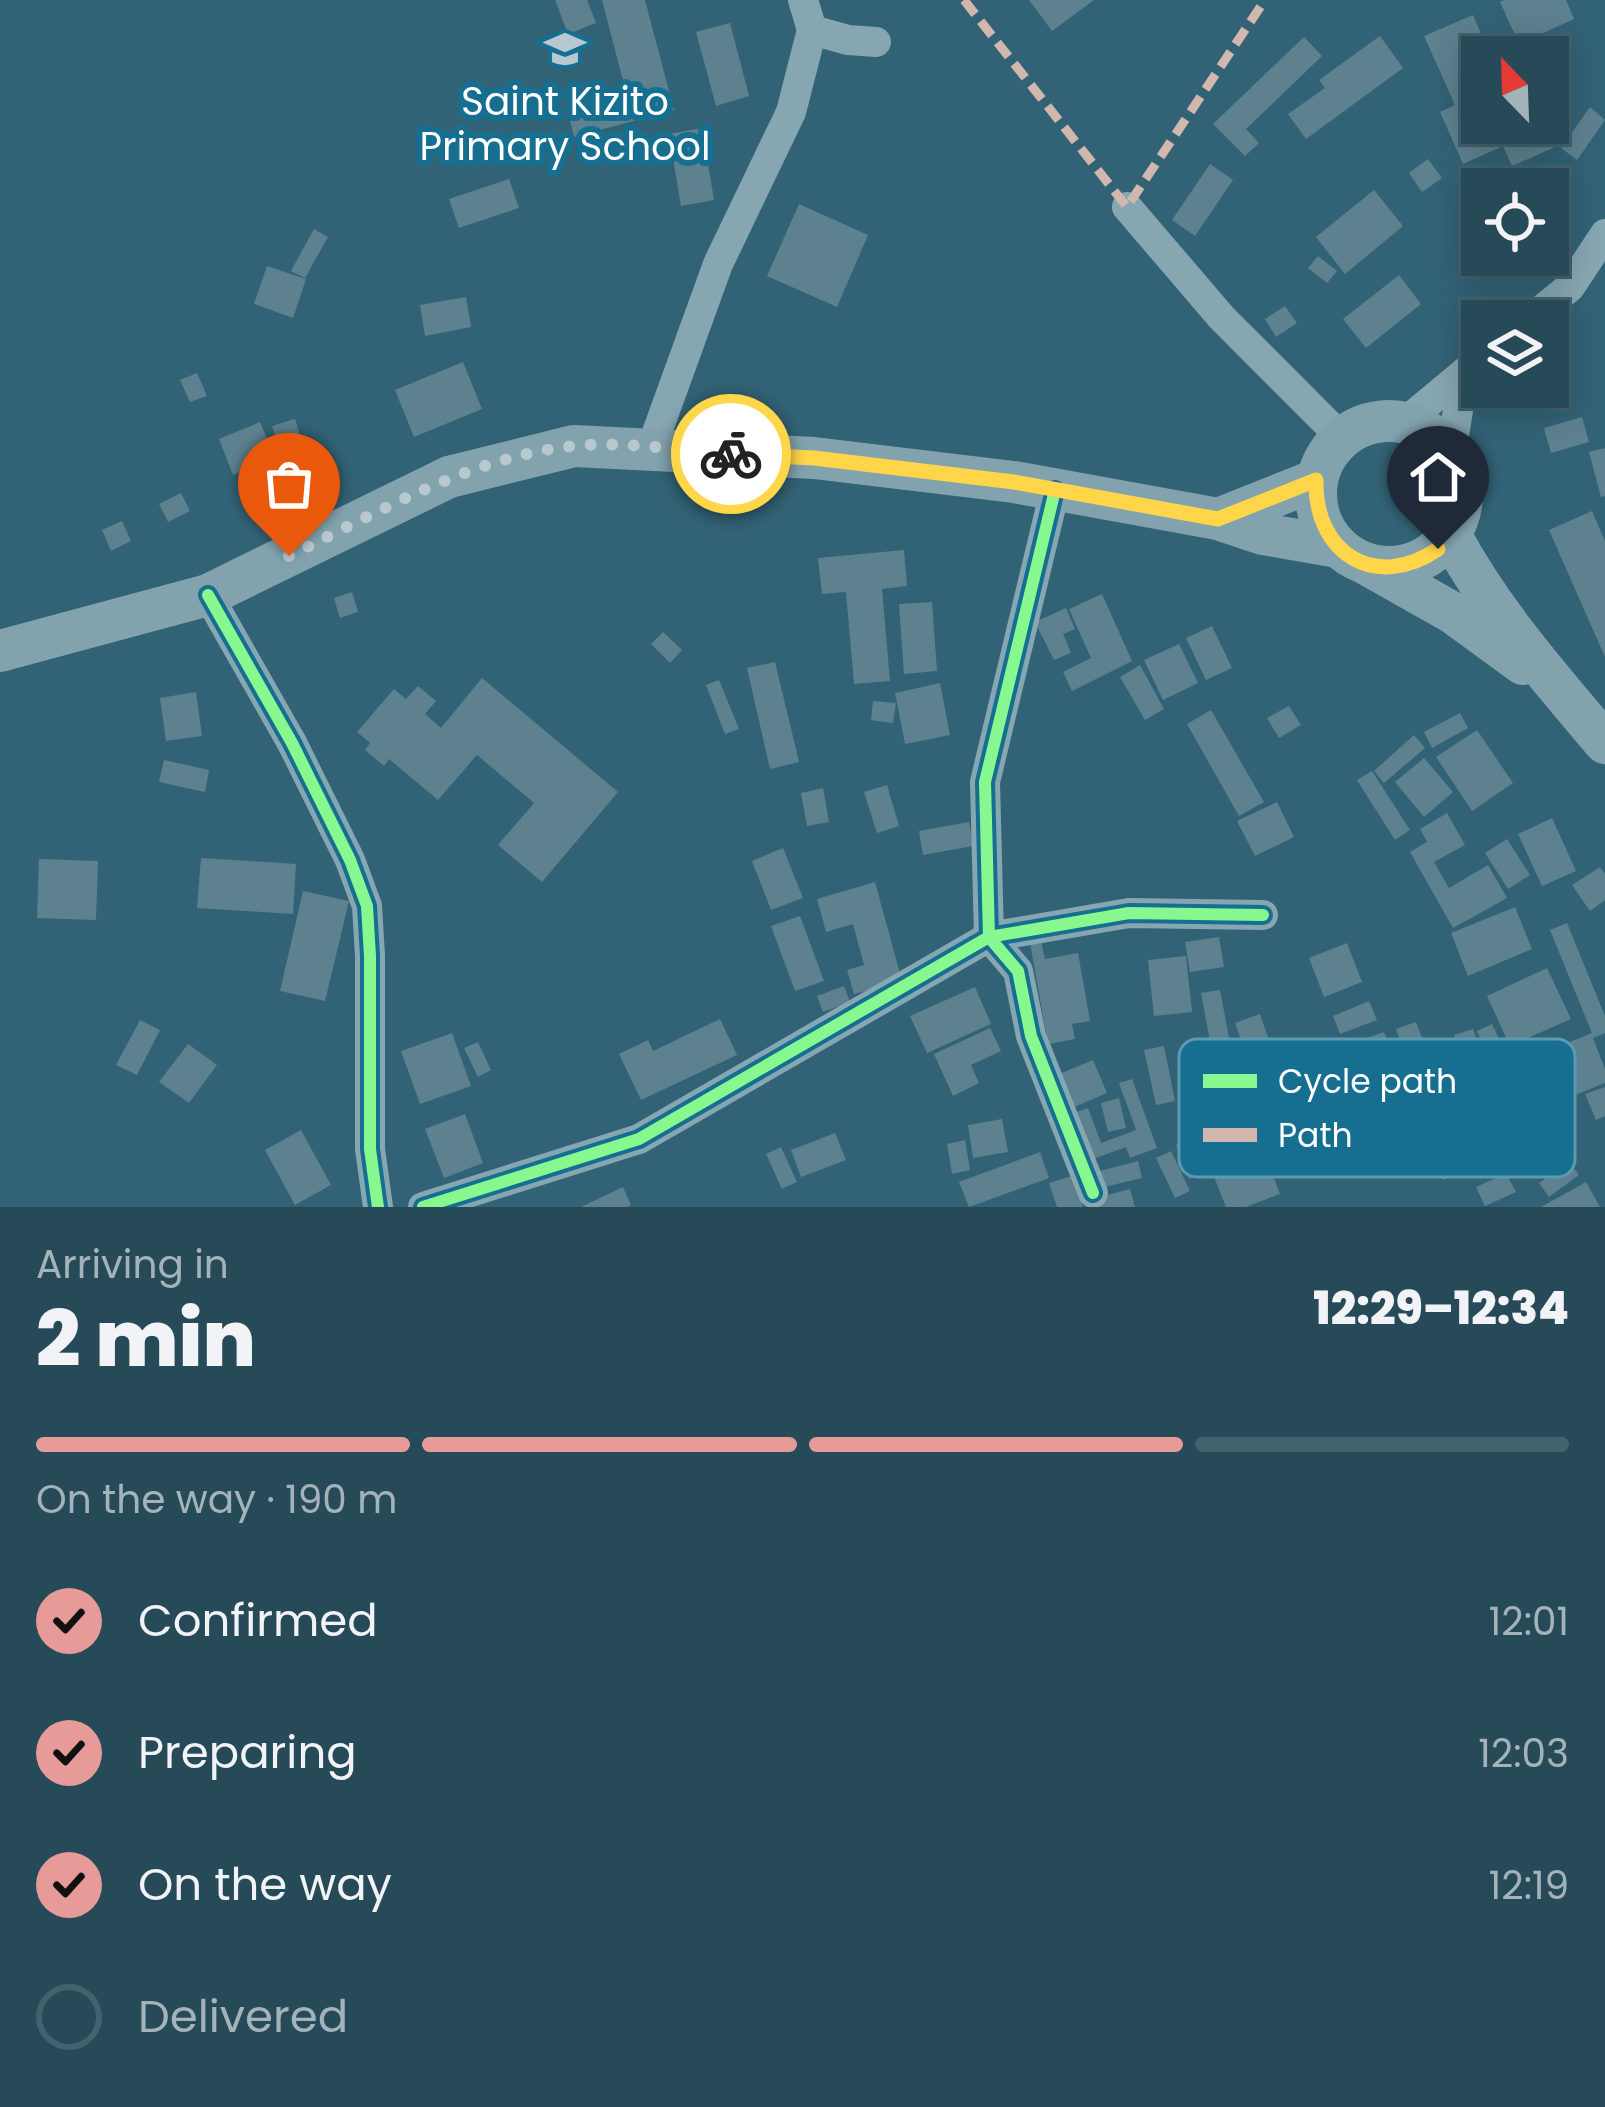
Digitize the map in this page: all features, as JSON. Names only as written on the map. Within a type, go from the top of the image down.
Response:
[{"type":"main road","points":[[0,651],[208,595],[449,478],[574,446],[814,458],[1055,490],[1218,519],[1352,555],[1384,567],[1422,560],[1450,534],[1463,494],[1460,473],[1451,454],[1423,428],[1382,420],[1341,437],[1325,457],[1316,480],[1316,505],[1323,528],[1352,555],[1453,613],[1558,690]]},
{"type":"main road","points":[[1218,519],[1316,480]]},
{"type":"main road","points":[[1450,534],[1472,575],[1558,690],[1605,742]]},
{"type":"street","points":[[651,449],[718,264],[791,112],[808,15],[848,40],[876,42]]},
{"type":"street","points":[[1127,208],[1222,318],[1341,437]]},
{"type":"street","points":[[1553,300],[1570,286],[1605,234]]},
{"type":"street","points":[[1405,422],[1461,376]]},
{"type":"street","points":[[1451,454],[1462,408]]},
{"type":"street","points":[[1055,490],[986,782],[989,937],[1018,971],[1031,1036],[1093,1193]]},
{"type":"street","points":[[208,595],[292,743],[350,860],[367,906],[370,1149],[378,1207]]},
{"type":"street","points":[[423,1207],[640,1138],[989,937],[1129,913],[1263,915]]},
{"type":"building","points":[[555,0],[587,0],[596,23],[568,34]]},
{"type":"building","points":[[602,0],[645,0],[674,110],[574,137],[567,108],[626,92]]},
{"type":"building","points":[[1029,0],[1094,0],[1052,31]]},
{"type":"building","points":[[1566,0],[1574,19],[1537,36],[1515,36],[1500,2]]},
{"type":"building","points":[[1473,15],[1482,36],[1461,36],[1461,144],[1562,144],[1512,166],[1503,146],[1463,164],[1440,112],[1455,105],[1424,36]]},
{"type":"building","points":[[730,23],[749,96],[716,106],[696,32]]},
{"type":"building","points":[[1380,36],[1403,68],[1306,139],[1288,114],[1325,88],[1319,80]]},
{"type":"building","points":[[1304,37],[1322,56],[1246,129],[1259,143],[1245,156],[1213,124]]},
{"type":"building","points":[[1590,107],[1605,120],[1577,160],[1561,148],[1569,144],[1569,137]]},
{"type":"building","points":[[702,128],[714,200],[681,206],[669,134]]},
{"type":"building","points":[[1428,159],[1442,178],[1422,192],[1409,173]]},
{"type":"building","points":[[1210,164],[1233,180],[1195,236],[1172,220]]},
{"type":"building","points":[[509,179],[519,208],[459,228],[449,199]]},
{"type":"building","points":[[1374,190],[1403,226],[1345,274],[1316,237]]},
{"type":"building","points":[[799,204],[868,235],[837,307],[767,276]]},
{"type":"building","points":[[314,229],[328,237],[305,278],[291,271]]},
{"type":"building","points":[[1318,256],[1337,271],[1327,283],[1308,268]]},
{"type":"building","points":[[267,266],[306,279],[293,318],[254,304]]},
{"type":"building","points":[[1399,275],[1421,304],[1366,348],[1343,319]]},
{"type":"building","points":[[466,297],[471,327],[425,336],[420,305]]},
{"type":"building","points":[[1285,306],[1297,323],[1276,337],[1265,319]]},
{"type":"building","points":[[463,362],[482,409],[414,437],[395,390]]},
{"type":"building","points":[[197,373],[207,396],[190,402],[180,380]]},
{"type":"building","points":[[1582,417],[1589,442],[1551,453],[1544,428]]},
{"type":"building","points":[[295,419],[305,452],[283,459],[272,426]]},
{"type":"building","points":[[260,422],[275,458],[233,475],[219,439]]},
{"type":"building","points":[[1605,448],[1605,496],[1601,497],[1589,452]]},
{"type":"building","points":[[181,493],[190,511],[168,522],[159,504]]},
{"type":"building","points":[[1592,511],[1605,541],[1605,657],[1549,530]]},
{"type":"building","points":[[122,521],[131,541],[111,551],[102,530]]},
{"type":"building","points":[[904,550],[907,586],[882,589],[890,681],[854,684],[846,592],[822,594],[818,558]]},
{"type":"building","points":[[352,592],[358,612],[340,618],[334,598]]},
{"type":"building","points":[[1102,594],[1132,661],[1072,691],[1063,672],[1091,658],[1069,609]]},
{"type":"building","points":[[932,602],[937,671],[904,674],[899,604]]},
{"type":"building","points":[[1066,608],[1075,629],[1063,634],[1071,653],[1054,660],[1035,622]]},
{"type":"building","points":[[1212,626],[1232,668],[1206,680],[1186,638]]},
{"type":"building","points":[[663,632],[682,650],[670,663],[651,644]]},
{"type":"building","points":[[1179,644],[1198,683],[1163,700],[1144,660]]},
{"type":"building","points":[[775,662],[799,762],[770,769],[747,668]]},
{"type":"building","points":[[1140,665],[1164,709],[1145,720],[1120,677]]},
{"type":"building","points":[[482,678],[618,792],[542,882],[498,845],[534,803],[477,755],[438,800],[389,759],[384,766],[365,750],[370,743],[357,732],[394,689],[406,699],[418,686],[436,701],[425,714],[441,728]]},
{"type":"building","points":[[719,680],[739,729],[725,734],[706,685]]},
{"type":"building","points":[[940,683],[950,735],[905,744],[895,693]]},
{"type":"building","points":[[196,692],[202,736],[166,741],[160,698]]},
{"type":"building","points":[[873,701],[896,703],[893,723],[871,720]]},
{"type":"building","points":[[1289,706],[1301,725],[1279,738],[1267,718]]},
{"type":"building","points":[[1211,710],[1264,802],[1239,816],[1187,724]]},
{"type":"building","points":[[1460,713],[1468,728],[1432,748],[1424,732]]},
{"type":"building","points":[[1477,730],[1513,783],[1472,811],[1436,757]]},
{"type":"building","points":[[1414,735],[1425,748],[1384,783],[1374,771]]},
{"type":"building","points":[[1424,758],[1453,792],[1424,817],[1395,782]]},
{"type":"building","points":[[164,760],[209,770],[205,792],[159,782]]},
{"type":"building","points":[[1372,771],[1410,830],[1395,840],[1357,780]]},
{"type":"building","points":[[887,785],[899,826],[877,833],[864,792]]},
{"type":"building","points":[[823,788],[829,822],[807,826],[801,793]]},
{"type":"building","points":[[1277,802],[1294,837],[1255,856],[1237,821]]},
{"type":"building","points":[[1447,813],[1465,845],[1434,862],[1449,888],[1488,865],[1507,898],[1453,928],[1410,852],[1427,842],[1420,829]]},
{"type":"building","points":[[1552,818],[1576,871],[1542,886],[1518,834]]},
{"type":"building","points":[[969,822],[973,846],[923,855],[919,831]]},
{"type":"building","points":[[1507,839],[1530,875],[1508,889],[1485,853]]},
{"type":"building","points":[[783,848],[803,898],[771,910],[752,861]]},
{"type":"building","points":[[201,858],[296,864],[293,914],[197,908]]},
{"type":"building","points":[[39,859],[98,861],[96,920],[37,918]]},
{"type":"building","points":[[1600,867],[1605,874],[1605,900],[1590,911],[1572,885]]},
{"type":"building","points":[[875,882],[902,981],[854,994],[847,970],[864,965],[853,924],[826,932],[817,899]]},
{"type":"building","points":[[303,891],[349,901],[325,1001],[280,991]]},
{"type":"building","points":[[1515,907],[1532,949],[1468,976],[1451,933]]},
{"type":"building","points":[[800,916],[824,981],[795,991],[771,926]]},
{"type":"building","points":[[1567,923],[1605,1016],[1605,1033],[1593,1038],[1605,1069],[1605,1083],[1575,1095],[1575,1040],[1592,1033],[1550,930]]},
{"type":"building","points":[[1219,937],[1224,967],[1190,972],[1185,942]]},
{"type":"building","points":[[1041,941],[1045,959],[1078,953],[1090,1021],[1072,1024],[1075,1039],[1048,1044],[1030,943]]},
{"type":"building","points":[[1347,943],[1362,982],[1324,997],[1309,958]]},
{"type":"building","points":[[1186,956],[1192,1012],[1154,1016],[1148,960]]},
{"type":"building","points":[[1547,968],[1571,1019],[1526,1039],[1507,1039],[1487,996]]},
{"type":"building","points":[[844,986],[850,1002],[823,1012],[817,996]]},
{"type":"building","points":[[975,987],[991,1024],[927,1053],[910,1016]]},
{"type":"building","points":[[1220,990],[1229,1039],[1210,1039],[1201,993]]},
{"type":"building","points":[[1369,1001],[1377,1020],[1340,1034],[1333,1016]]},
{"type":"building","points":[[1260,1014],[1269,1039],[1241,1039],[1235,1023]]},
{"type":"building","points":[[720,1019],[737,1055],[641,1100],[619,1054],[648,1040],[653,1051]]},
{"type":"building","points":[[140,1020],[160,1030],[137,1075],[116,1065]]},
{"type":"building","points":[[1416,1022],[1423,1039],[1400,1039],[1396,1029]]},
{"type":"building","points":[[1492,1024],[1499,1039],[1481,1039],[1477,1031]]},
{"type":"building","points":[[990,1028],[1001,1051],[971,1065],[979,1083],[953,1096],[934,1054]]},
{"type":"building","points":[[1473,1029],[1476,1039],[1455,1039],[1454,1035]]},
{"type":"building","points":[[452,1033],[471,1086],[420,1104],[401,1051]]},
{"type":"building","points":[[478,1042],[491,1070],[478,1077],[464,1048]]},
{"type":"building","points":[[188,1044],[217,1065],[189,1103],[159,1082]]},
{"type":"building","points":[[1164,1046],[1175,1101],[1156,1105],[1144,1050]]},
{"type":"building","points":[[1093,1060],[1107,1093],[1065,1111],[1052,1077]]},
{"type":"building","points":[[1132,1079],[1157,1148],[1130,1158],[1126,1147],[1085,1162],[1068,1115],[1088,1108],[1101,1143],[1136,1130],[1119,1083]]},
{"type":"building","points":[[1605,1087],[1605,1116],[1596,1120],[1585,1094]]},
{"type":"building","points":[[1119,1098],[1126,1128],[1108,1132],[1101,1103]]},
{"type":"building","points":[[465,1114],[483,1163],[444,1178],[425,1129]]},
{"type":"building","points":[[1002,1119],[1008,1152],[973,1158],[968,1125]]},
{"type":"building","points":[[301,1130],[331,1185],[295,1205],[265,1150]]},
{"type":"building","points":[[835,1133],[846,1160],[801,1177],[791,1150]]},
{"type":"building","points":[[965,1140],[970,1170],[952,1174],[947,1144]]},
{"type":"building","points":[[781,1147],[797,1182],[782,1189],[766,1154]]},
{"type":"building","points":[[1171,1151],[1179,1177],[1190,1191],[1175,1198],[1156,1158]]},
{"type":"building","points":[[1040,1152],[1049,1178],[969,1207],[959,1182]]},
{"type":"building","points":[[1138,1161],[1142,1178],[1096,1189],[1092,1173]]},
{"type":"building","points":[[1575,1170],[1579,1175],[1549,1197],[1539,1183],[1548,1177],[1575,1177]]},
{"type":"building","points":[[1072,1176],[1083,1207],[1057,1207],[1049,1183]]},
{"type":"building","points":[[1214,1177],[1274,1177],[1280,1194],[1246,1207],[1226,1207]]},
{"type":"building","points":[[1508,1177],[1516,1192],[1485,1206],[1476,1187]]},
{"type":"building","points":[[1586,1182],[1600,1207],[1541,1207]]},
{"type":"building","points":[[623,1187],[628,1207],[581,1207]]},
{"type":"building","points":[[1130,1189],[1135,1207],[1095,1207],[1093,1199]]},
{"type":"marked path","points":[[964,0],[1127,207],[1265,0]]},
{"type":"cycle path","points":[[1055,490],[985,782],[989,937],[1018,971],[1031,1036],[1093,1193]]},
{"type":"cycle path","points":[[208,595],[292,743],[350,860],[367,906],[370,1149],[378,1207]]},
{"type":"cycle path","points":[[423,1207],[639,1139],[989,937],[1129,913],[1263,915]]},
{"type":"way so far","points":[[289,556],[449,478],[497,463],[574,446],[731,454]]},
{"type":"place","name":"Saint Kizito Primary School","points":[[565,49]]},
{"type":"route","points":[[731,454],[814,458],[1014,482],[1218,519],[1316,480],[1316,505],[1323,528],[1351,557],[1366,564],[1404,566],[1438,549]]}]
